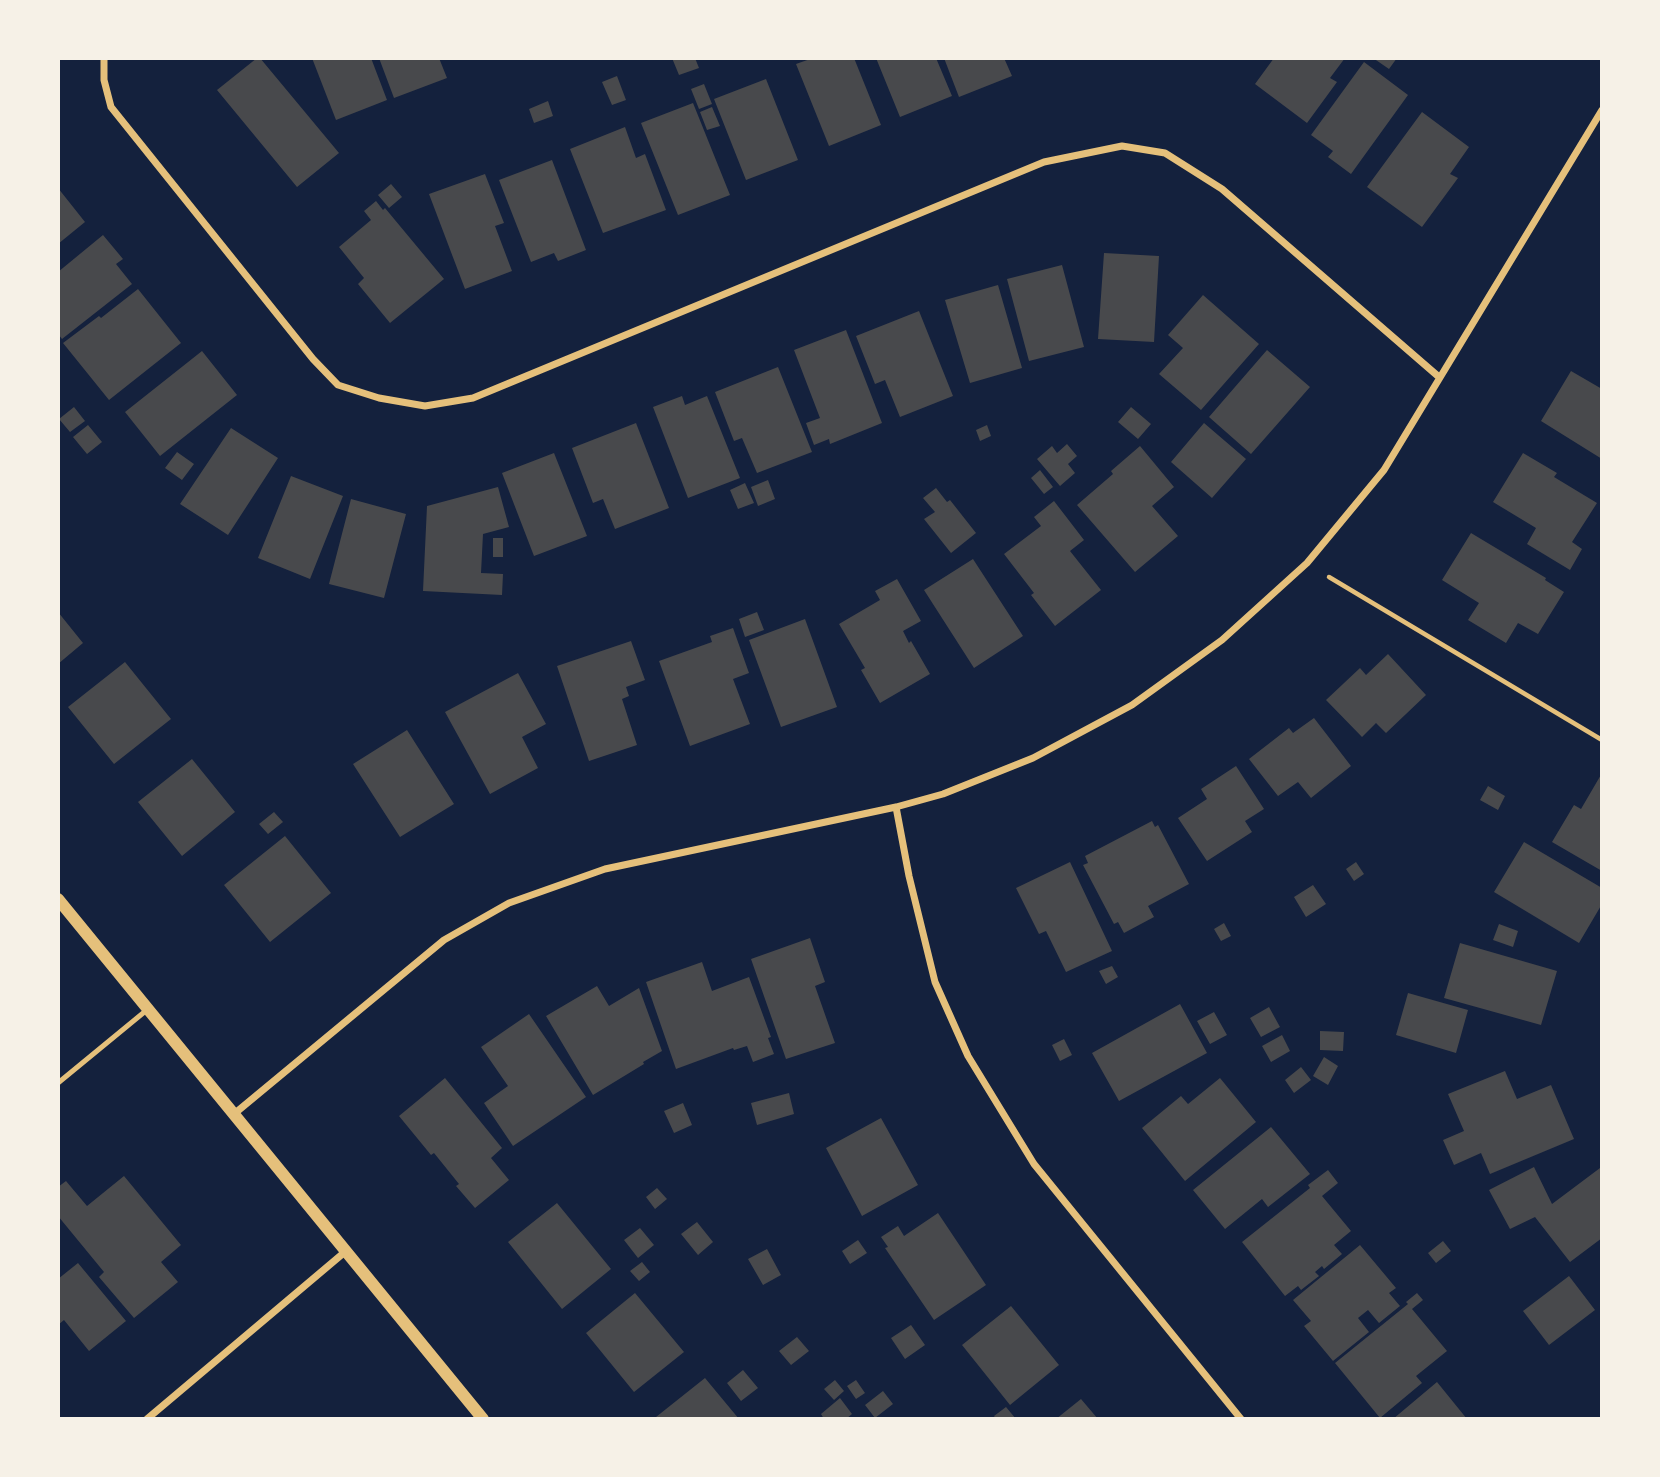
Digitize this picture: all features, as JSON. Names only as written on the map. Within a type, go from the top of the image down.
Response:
[{"type":"street","points":[[104,58],[104,80],[111,107],[313,359],[338,385],[379,398],[425,406],[473,398],[1044,162],[1122,146],[1166,153],[1222,189],[1439,377]]},
{"type":"street","points":[[234,1114],[444,940],[509,903],[606,869],[896,807],[943,794],[1033,758],[1132,705],[1222,640],[1307,563],[1384,470],[1602,110]]},
{"type":"street","points":[[896,807],[909,876],[935,982],[968,1056],[1034,1164],[1241,1419]]},
{"type":"street","points":[[58,899],[483,1419]]},
{"type":"street","points":[[147,1419],[346,1251]]},
{"type":"lane","points":[[58,1083],[148,1009]]},
{"type":"path","points":[[1307,563],[1602,740]]},
{"type":"building","points":[[260,58],[339,153],[297,187],[217,90]]},
{"type":"building","points":[[312,58],[371,58],[387,100],[336,120]]},
{"type":"building","points":[[379,58],[439,58],[447,78],[394,98]]},
{"type":"building","points":[[672,58],[695,58],[699,68],[679,75]]},
{"type":"building","points":[[813,58],[854,58],[881,125],[829,146],[796,64]]},
{"type":"building","points":[[876,58],[936,58],[952,96],[900,117]]},
{"type":"building","points":[[944,58],[1004,58],[1012,76],[959,97]]},
{"type":"building","points":[[1274,58],[1345,58],[1330,78],[1337,82],[1307,123],[1255,84]]},
{"type":"building","points":[[1373,58],[1397,58],[1389,69]]},
{"type":"building","points":[[1364,62],[1408,95],[1351,174],[1328,157],[1333,151],[1311,135]]},
{"type":"building","points":[[617,76],[626,100],[612,105],[602,82]]},
{"type":"building","points":[[766,79],[798,160],[746,180],[714,99]]},
{"type":"building","points":[[704,84],[712,104],[699,109],[691,89]]},
{"type":"building","points":[[548,101],[553,116],[534,123],[529,109]]},
{"type":"building","points":[[693,103],[730,195],[678,215],[641,123]]},
{"type":"building","points":[[712,107],[720,126],[707,130],[700,112]]},
{"type":"building","points":[[1422,112],[1469,147],[1450,174],[1458,178],[1422,227],[1367,187]]},
{"type":"building","points":[[625,127],[636,158],[645,154],[666,210],[603,233],[570,149]]},
{"type":"building","points":[[552,160],[586,250],[558,261],[554,253],[531,262],[499,180]]},
{"type":"building","points":[[485,174],[504,223],[495,226],[512,271],[465,289],[429,194]]},
{"type":"building","points":[[391,184],[402,197],[389,208],[378,195]]},
{"type":"building","points":[[58,188],[85,222],[58,244]]},
{"type":"building","points":[[376,201],[383,210],[385,208],[444,279],[390,323],[358,284],[364,278],[339,247],[371,220],[364,211]]},
{"type":"building","points":[[103,235],[123,259],[116,264],[132,284],[62,339],[58,334],[58,272]]},
{"type":"building","points":[[1104,253],[1159,256],[1154,342],[1098,339]]},
{"type":"building","points":[[1062,265],[1084,347],[1029,361],[1007,279]]},
{"type":"building","points":[[998,285],[1022,368],[970,383],[945,300]]},
{"type":"building","points":[[138,289],[181,343],[109,400],[63,343]]},
{"type":"building","points":[[1203,295],[1259,344],[1201,410],[1159,374],[1183,348],[1168,335]]},
{"type":"building","points":[[919,311],[953,396],[900,417],[885,380],[875,384],[856,336]]},
{"type":"building","points":[[846,330],[882,423],[830,444],[829,439],[814,445],[806,423],[820,418],[794,350]]},
{"type":"building","points":[[1267,350],[1310,387],[1251,454],[1209,417]]},
{"type":"building","points":[[202,351],[237,395],[160,456],[125,412]]},
{"type":"building","points":[[778,367],[812,452],[757,473],[742,438],[734,441],[715,392]]},
{"type":"building","points":[[1571,371],[1602,389],[1602,459],[1541,421]]},
{"type":"building","points":[[682,396],[685,405],[707,396],[740,478],[688,498],[653,407]]},
{"type":"building","points":[[74,407],[85,421],[70,432],[59,419]]},
{"type":"building","points":[[1131,407],[1151,424],[1138,439],[1118,422]]},
{"type":"building","points":[[636,423],[669,508],[615,529],[603,499],[593,503],[572,448]]},
{"type":"building","points":[[1204,423],[1246,459],[1212,498],[1171,462]]},
{"type":"building","points":[[88,425],[102,442],[87,454],[73,437]]},
{"type":"building","points":[[987,425],[991,436],[980,441],[976,430]]},
{"type":"building","points":[[231,428],[278,458],[228,535],[180,504]]},
{"type":"building","points":[[1067,444],[1077,456],[1068,464],[1075,473],[1060,486],[1037,459],[1052,446],[1057,453]]},
{"type":"building","points":[[1140,446],[1174,487],[1152,506],[1178,536],[1135,572],[1077,505]]},
{"type":"building","points":[[177,452],[194,464],[182,480],[165,468]]},
{"type":"building","points":[[554,453],[587,536],[534,556],[502,473]]},
{"type":"building","points":[[1523,453],[1557,473],[1554,477],[1597,503],[1572,542],[1582,549],[1570,570],[1527,544],[1536,528],[1493,502]]},
{"type":"building","points":[[1040,470],[1053,487],[1044,494],[1031,478]]},
{"type":"building","points":[[291,476],[343,496],[310,579],[258,558]]},
{"type":"building","points":[[768,480],[775,499],[758,506],[751,487]]},
{"type":"building","points":[[745,483],[754,503],[738,509],[730,490]]},
{"type":"building","points":[[498,487],[509,527],[483,534],[481,573],[503,574],[502,595],[423,591],[427,506]]},
{"type":"building","points":[[936,488],[947,502],[950,500],[976,533],[951,553],[924,519],[935,512],[923,498]]},
{"type":"building","points":[[351,499],[406,514],[384,598],[329,584]]},
{"type":"building","points":[[1054,501],[1084,540],[1070,551],[1101,590],[1055,626],[1004,554],[1041,526],[1034,517]]},
{"type":"building","points":[[1471,533],[1546,578],[1545,580],[1564,592],[1538,634],[1518,623],[1506,643],[1468,620],[1479,603],[1442,580]]},
{"type":"building","points":[[493,538],[503,538],[503,557],[493,557]]},
{"type":"building","points":[[973,559],[1023,636],[974,668],[924,590]]},
{"type":"building","points":[[897,579],[921,621],[903,631],[930,674],[880,703],[861,670],[865,668],[839,624],[880,600],[875,591]]},
{"type":"building","points":[[58,612],[83,643],[58,664]]},
{"type":"building","points":[[757,612],[764,630],[745,637],[739,619]]},
{"type":"building","points":[[805,619],[837,707],[781,727],[749,640]]},
{"type":"building","points":[[733,628],[749,673],[733,679],[750,724],[690,746],[659,661],[712,642],[710,636]]},
{"type":"building","points":[[631,641],[645,680],[626,687],[629,696],[622,699],[637,745],[589,761],[557,666]]},
{"type":"building","points":[[1388,654],[1426,695],[1386,733],[1376,723],[1362,737],[1326,700],[1360,668],[1366,675]]},
{"type":"building","points":[[125,662],[171,719],[114,764],[68,707]]},
{"type":"building","points":[[518,673],[546,724],[522,737],[538,768],[490,794],[445,712]]},
{"type":"building","points":[[1314,718],[1351,766],[1311,798],[1298,782],[1278,796],[1249,759],[1289,728],[1293,733]]},
{"type":"building","points":[[407,730],[454,804],[400,837],[353,764]]},
{"type":"building","points":[[192,759],[235,812],[182,856],[138,802]]},
{"type":"building","points":[[1236,766],[1264,809],[1245,821],[1252,832],[1207,861],[1178,818],[1207,799],[1201,789]]},
{"type":"building","points":[[1602,773],[1602,871],[1552,842],[1574,805],[1581,809]]},
{"type":"building","points":[[1488,786],[1505,796],[1498,810],[1480,800]]},
{"type":"building","points":[[274,812],[283,822],[268,834],[259,824]]},
{"type":"building","points":[[1152,821],[1155,827],[1158,825],[1189,884],[1148,906],[1154,917],[1124,933],[1118,922],[1114,924],[1083,865],[1088,863],[1085,856]]},
{"type":"building","points":[[285,836],[331,893],[270,942],[224,885]]},
{"type":"building","points":[[1524,842],[1602,888],[1602,904],[1579,943],[1494,892]]},
{"type":"building","points":[[1070,862],[1112,951],[1066,972],[1046,931],[1039,934],[1016,888]]},
{"type":"building","points":[[1356,862],[1364,874],[1354,881],[1346,869]]},
{"type":"building","points":[[1313,885],[1326,904],[1306,917],[1294,897]]},
{"type":"building","points":[[1224,923],[1231,936],[1221,941],[1214,929]]},
{"type":"building","points":[[1499,924],[1518,931],[1513,947],[1493,940]]},
{"type":"building","points":[[810,938],[825,982],[815,986],[835,1043],[786,1059],[751,959]]},
{"type":"building","points":[[1460,943],[1557,971],[1541,1025],[1444,998]]},
{"type":"building","points":[[702,962],[712,991],[749,977],[771,1037],[768,1038],[774,1054],[753,1062],[747,1046],[734,1050],[733,1048],[676,1069],[646,982]]},
{"type":"building","points":[[1112,966],[1118,977],[1106,984],[1099,971]]},
{"type":"building","points":[[597,986],[609,1006],[639,988],[662,1051],[593,1095],[546,1016]]},
{"type":"building","points":[[1408,993],[1468,1010],[1456,1053],[1396,1035]]},
{"type":"building","points":[[1180,1004],[1207,1053],[1119,1101],[1092,1053]]},
{"type":"building","points":[[1269,1007],[1280,1027],[1261,1037],[1250,1018]]},
{"type":"building","points":[[1214,1012],[1227,1035],[1210,1044],[1197,1021]]},
{"type":"building","points":[[529,1014],[586,1097],[513,1146],[484,1103],[508,1086],[481,1047]]},
{"type":"building","points":[[1320,1031],[1344,1032],[1343,1051],[1320,1050]]},
{"type":"building","points":[[1282,1035],[1290,1051],[1271,1062],[1262,1046]]},
{"type":"building","points":[[1064,1039],[1072,1055],[1060,1061],[1052,1045]]},
{"type":"building","points":[[1324,1057],[1338,1066],[1328,1085],[1313,1076]]},
{"type":"building","points":[[1301,1067],[1311,1080],[1294,1093],[1285,1080]]},
{"type":"building","points":[[1505,1071],[1517,1099],[1551,1085],[1574,1139],[1490,1174],[1481,1153],[1454,1165],[1443,1140],[1464,1131],[1448,1094]]},
{"type":"building","points":[[445,1078],[502,1148],[491,1158],[509,1180],[475,1208],[434,1153],[431,1155],[399,1116]]},
{"type":"building","points":[[1220,1078],[1256,1122],[1185,1181],[1142,1128],[1181,1096],[1188,1104]]},
{"type":"building","points":[[789,1093],[794,1114],[757,1125],[751,1103]]},
{"type":"building","points":[[683,1103],[692,1125],[674,1133],[664,1111]]},
{"type":"building","points":[[881,1118],[918,1185],[862,1216],[826,1148]]},
{"type":"building","points":[[1271,1127],[1310,1174],[1268,1207],[1262,1199],[1225,1229],[1193,1190]]},
{"type":"building","points":[[1534,1167],[1552,1204],[1600,1168],[1602,1171],[1602,1238],[1570,1262],[1535,1217],[1510,1229],[1489,1190]]},
{"type":"building","points":[[1328,1170],[1338,1183],[1322,1196],[1351,1231],[1334,1245],[1342,1254],[1324,1269],[1322,1266],[1315,1272],[1319,1276],[1301,1290],[1298,1286],[1285,1296],[1242,1242],[1310,1188],[1308,1185]]},
{"type":"building","points":[[124,1176],[181,1245],[161,1262],[178,1282],[134,1318],[99,1277],[104,1272],[58,1216],[58,1187],[66,1181],[87,1206]]},
{"type":"building","points":[[657,1188],[667,1199],[655,1209],[646,1197]]},
{"type":"building","points":[[557,1203],[611,1269],[562,1309],[508,1242]]},
{"type":"building","points":[[938,1213],[986,1285],[934,1320],[885,1248],[888,1247],[881,1237],[898,1226],[904,1236]]},
{"type":"building","points":[[697,1222],[713,1242],[698,1255],[681,1234]]},
{"type":"building","points":[[640,1228],[654,1245],[638,1258],[624,1240]]},
{"type":"building","points":[[858,1240],[867,1253],[850,1264],[842,1251]]},
{"type":"building","points":[[1443,1241],[1451,1251],[1436,1263],[1428,1253]]},
{"type":"building","points":[[1360,1245],[1396,1288],[1389,1293],[1400,1306],[1379,1323],[1368,1310],[1358,1318],[1369,1332],[1333,1361],[1304,1326],[1311,1321],[1293,1300]]},
{"type":"building","points":[[767,1249],[781,1275],[763,1285],[748,1259]]},
{"type":"building","points":[[642,1262],[650,1272],[639,1281],[630,1271]]},
{"type":"building","points":[[78,1263],[126,1321],[89,1351],[64,1320],[58,1325],[58,1279]]},
{"type":"building","points":[[1569,1276],[1595,1310],[1549,1345],[1523,1311]]},
{"type":"building","points":[[635,1293],[684,1352],[634,1392],[586,1333]]},
{"type":"building","points":[[1417,1293],[1423,1300],[1412,1309],[1447,1351],[1416,1376],[1422,1383],[1380,1418],[1335,1363],[1408,1304],[1406,1302]]},
{"type":"building","points":[[1011,1306],[1059,1365],[1010,1405],[962,1345]]},
{"type":"building","points":[[911,1325],[925,1345],[905,1359],[891,1338]]},
{"type":"building","points":[[797,1337],[809,1351],[791,1365],[779,1351]]},
{"type":"building","points":[[743,1370],[758,1388],[741,1401],[727,1383]]},
{"type":"building","points":[[705,1378],[739,1419],[656,1417]]},
{"type":"building","points":[[835,1380],[844,1391],[834,1400],[824,1389]]},
{"type":"building","points":[[856,1380],[865,1393],[856,1399],[847,1386]]},
{"type":"building","points":[[1437,1382],[1467,1419],[1393,1419]]},
{"type":"building","points":[[883,1391],[893,1404],[875,1418],[865,1405]]},
{"type":"building","points":[[840,1398],[852,1414],[846,1419],[824,1419],[821,1414]]},
{"type":"building","points":[[1081,1399],[1098,1419],[1056,1419]]},
{"type":"building","points":[[1006,1407],[1016,1419],[996,1419],[994,1416]]}]
